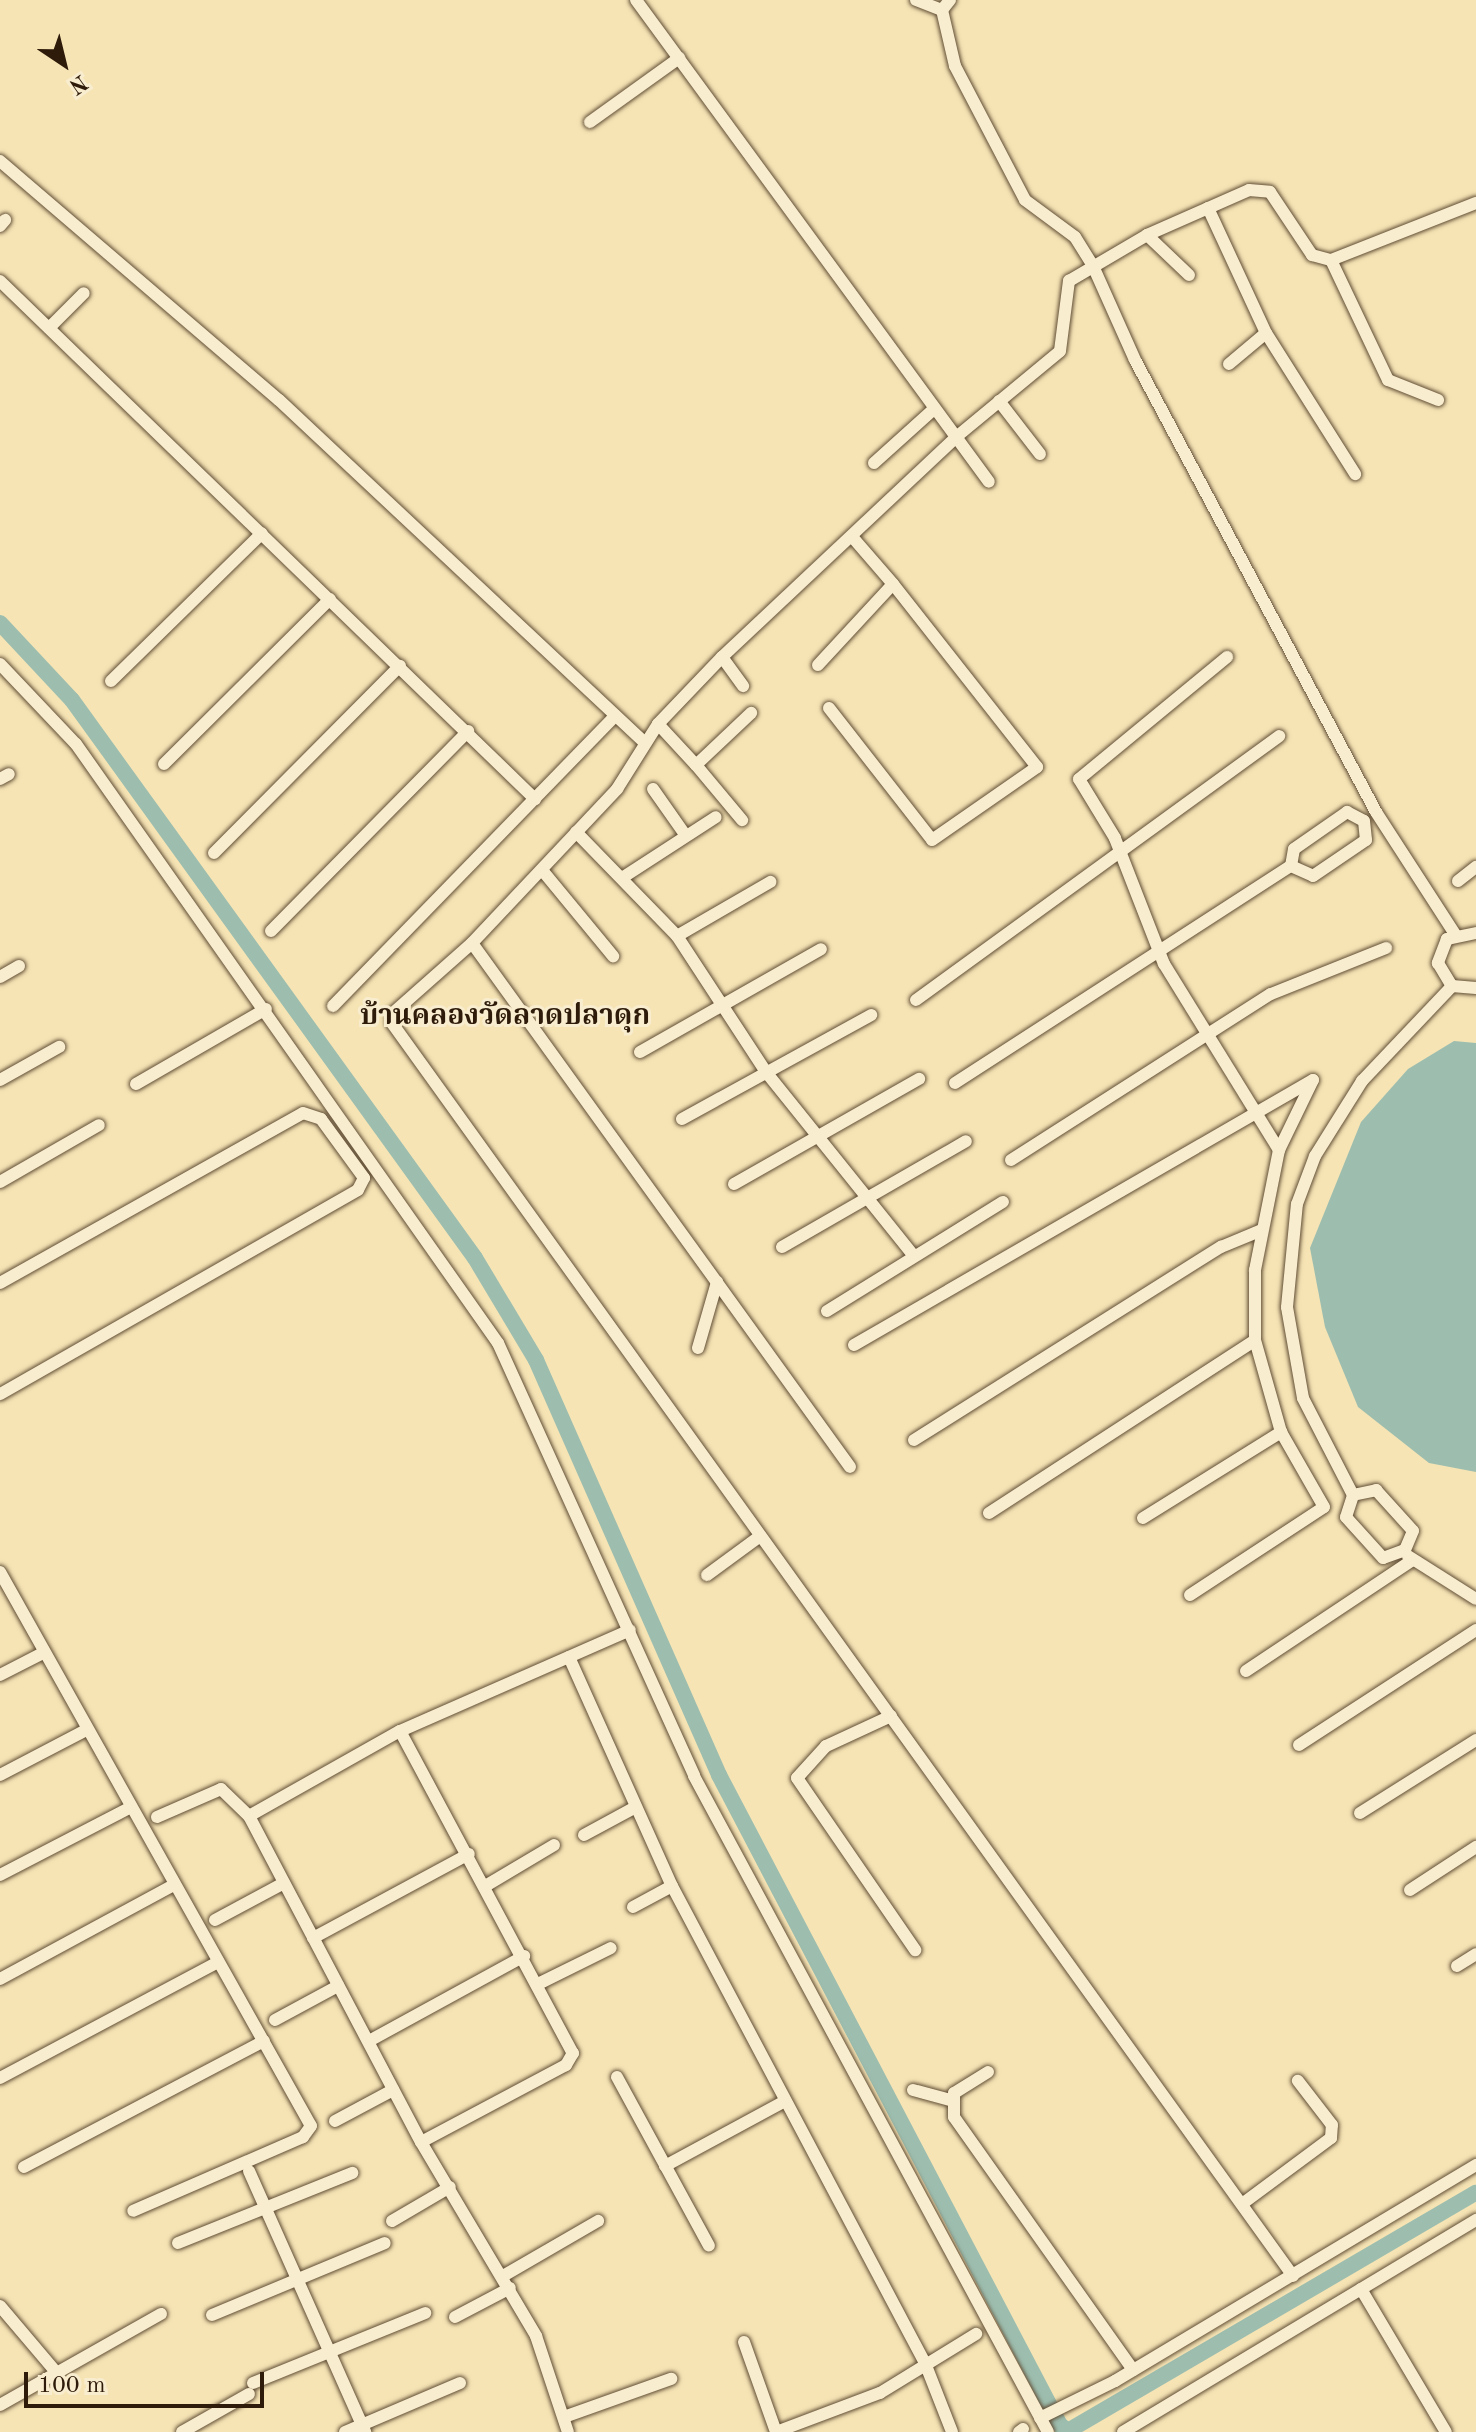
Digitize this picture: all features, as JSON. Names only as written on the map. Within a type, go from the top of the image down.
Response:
[{"type":"street","points":[[636,0],[989,482]]},
{"type":"street","points":[[916,0],[946,5],[955,66],[1025,200],[1075,237],[1093,266],[1135,360],[1376,812],[1455,934]]},
{"type":"street","points":[[590,122],[679,58]]},
{"type":"street","points":[[0,161],[279,400],[644,742]]},
{"type":"street","points":[[1293,2276],[392,1030],[393,1013],[472,943],[542,870],[632,771],[644,742],[658,724],[722,657],[854,539],[955,438],[1060,351],[1069,281],[1147,235],[1249,190],[1270,192],[1312,255],[1331,260],[1476,203]]},
{"type":"street","points":[[1208,208],[1266,333],[1355,474]]},
{"type":"street","points":[[1147,235],[1189,275]]},
{"type":"street","points":[[1331,260],[1388,380],[1438,400]]},
{"type":"street","points":[[0,281],[535,799]]},
{"type":"street","points":[[49,328],[84,293]]},
{"type":"street","points":[[1229,364],[1266,333]]},
{"type":"street","points":[[999,401],[1040,454]]},
{"type":"street","points":[[874,463],[934,409]]},
{"type":"street","points":[[111,681],[262,533]]},
{"type":"street","points":[[829,708],[932,840],[1037,767],[854,539]]},
{"type":"street","points":[[818,665],[893,584]]},
{"type":"street","points":[[164,764],[330,599]]},
{"type":"street","points":[[722,657],[743,686]]},
{"type":"street","points":[[1227,657],[1079,779],[1123,855],[1159,953],[1205,1035],[1256,1109],[1279,1150]]},
{"type":"street","points":[[0,664],[76,744],[266,1009],[498,1343],[730,1844],[1048,2432]]},
{"type":"street","points":[[214,853],[400,666]]},
{"type":"street","points":[[696,765],[751,713]]},
{"type":"street","points":[[333,1006],[615,716]]},
{"type":"street","points":[[658,724],[742,820]]},
{"type":"street","points":[[271,931],[468,731]]},
{"type":"street","points":[[916,1000],[1123,855],[1279,736]]},
{"type":"street","points":[[653,789],[686,836]]},
{"type":"street","points":[[955,1083],[1291,866],[1294,849],[1347,812],[1364,821]]},
{"type":"street","points":[[1364,821],[1376,812]]},
{"type":"street","points":[[625,876],[716,817]]},
{"type":"street","points":[[1291,866],[1313,876],[1366,840],[1364,821]]},
{"type":"street","points":[[576,832],[625,876],[677,936],[766,1072],[914,1256]]},
{"type":"street","points":[[1458,881],[1476,867]]},
{"type":"street","points":[[542,870],[613,956]]},
{"type":"street","points":[[677,936],[770,882]]},
{"type":"street","points":[[1452,986],[1438,963],[1441,946],[1455,934],[1476,933]]},
{"type":"street","points":[[472,943],[850,1467]]},
{"type":"street","points":[[1011,1160],[1271,994],[1386,948]]},
{"type":"street","points":[[640,1052],[821,949]]},
{"type":"street","points":[[0,977],[19,966]]},
{"type":"street","points":[[1452,986],[1476,988]]},
{"type":"street","points":[[1452,986],[1362,1081],[1315,1156],[1297,1204],[1287,1259],[1292,1355],[1309,1412],[1353,1495],[1346,1517],[1383,1558],[1408,1555],[1476,1599]]},
{"type":"street","points":[[136,1084],[266,1009]]},
{"type":"street","points":[[682,1119],[871,1015]]},
{"type":"street","points":[[0,1080],[59,1047]]},
{"type":"street","points":[[734,1184],[919,1079]]},
{"type":"street","points":[[854,1345],[1256,1109],[1313,1080],[1279,1150],[1262,1230],[1255,1340],[1281,1432],[1324,1507],[1190,1595]]},
{"type":"street","points":[[0,1283],[303,1113],[321,1119],[364,1178],[358,1190],[0,1394]]},
{"type":"street","points":[[0,1182],[99,1125]]},
{"type":"street","points":[[782,1247],[966,1141]]},
{"type":"street","points":[[827,1311],[1003,1202]]},
{"type":"street","points":[[914,1440],[1221,1247],[1262,1230]]},
{"type":"street","points":[[698,1348],[717,1282]]},
{"type":"street","points":[[989,1513],[1255,1340]]},
{"type":"street","points":[[1143,1518],[1281,1432]]},
{"type":"street","points":[[1246,1671],[1408,1555],[1413,1531],[1376,1490],[1353,1495]]},
{"type":"street","points":[[707,1575],[759,1537]]},
{"type":"street","points":[[0,1574],[129,1808],[308,2118],[309,2131],[133,2211]]},
{"type":"street","points":[[249,1816],[400,1731],[630,1630]]},
{"type":"street","points":[[1299,1745],[1476,1630]]},
{"type":"street","points":[[0,1675],[43,1653]]},
{"type":"street","points":[[569,1657],[634,1808],[672,1886],[925,2363],[952,2432]]},
{"type":"street","points":[[891,1716],[826,1746],[797,1778],[915,1950]]},
{"type":"street","points":[[0,1775],[86,1730]]},
{"type":"street","points":[[400,1731],[487,1885],[572,2058],[421,2142]]},
{"type":"street","points":[[1360,1813],[1476,1740]]},
{"type":"street","points":[[157,1817],[221,1789],[249,1816],[421,2142],[510,2288],[568,2432]]},
{"type":"street","points":[[0,1875],[129,1808]]},
{"type":"street","points":[[584,1835],[634,1808]]},
{"type":"street","points":[[487,1885],[554,1845]]},
{"type":"street","points":[[1410,1890],[1476,1847]]},
{"type":"street","points":[[313,1938],[469,1854]]},
{"type":"street","points":[[215,1920],[284,1883]]},
{"type":"street","points":[[0,1979],[174,1885]]},
{"type":"street","points":[[633,1907],[672,1886]]},
{"type":"street","points":[[538,1984],[611,1948]]},
{"type":"street","points":[[1457,1966],[1476,1954]]},
{"type":"street","points":[[369,2041],[524,1956]]},
{"type":"street","points":[[0,2078],[218,1962]]},
{"type":"street","points":[[275,2020],[338,1986]]},
{"type":"street","points":[[24,2167],[264,2041]]},
{"type":"street","points":[[950,2100],[988,2072]]},
{"type":"street","points":[[617,2077],[709,2246]]},
{"type":"street","points":[[1242,2204],[1331,2138],[1332,2125],[1298,2081]]},
{"type":"street","points":[[335,2121],[393,2090]]},
{"type":"street","points":[[913,2090],[950,2100]]},
{"type":"street","points":[[950,2100],[954,2117],[1133,2370]]},
{"type":"street","points":[[665,2166],[785,2101]]},
{"type":"street","points":[[1042,2417],[1133,2370],[1476,2165]]},
{"type":"street","points":[[249,2171],[364,2429]]},
{"type":"street","points":[[178,2243],[352,2173]]},
{"type":"street","points":[[392,2221],[450,2187]]},
{"type":"street","points":[[1123,2432],[1476,2220]]},
{"type":"street","points":[[503,2276],[598,2221]]},
{"type":"street","points":[[212,2315],[385,2243]]},
{"type":"street","points":[[455,2317],[510,2288]]},
{"type":"street","points":[[1361,2289],[1446,2432]]},
{"type":"street","points":[[0,2306],[26,2328],[56,2372]]},
{"type":"street","points":[[182,2432],[251,2388],[425,2313]]},
{"type":"street","points":[[0,2405],[161,2314]]},
{"type":"street","points":[[744,2342],[776,2432],[880,2393],[976,2334]]},
{"type":"street","points":[[564,2417],[671,2379]]},
{"type":"street","points":[[345,2432],[364,2429],[460,2383]]},
{"type":"shaded area","points":[[1454,1041],[1476,1043],[1476,1472],[1429,1463],[1358,1407],[1325,1327],[1310,1248],[1361,1122],[1408,1069]]},
{"type":"waterway","points":[[0,623],[72,700],[475,1258],[536,1360],[719,1775],[1060,2425],[1068,2431],[1476,2193]]},
{"type":"district","name":"บ้านคลองวัดลาดปลาดุก","points":[[505,1017]]}]
